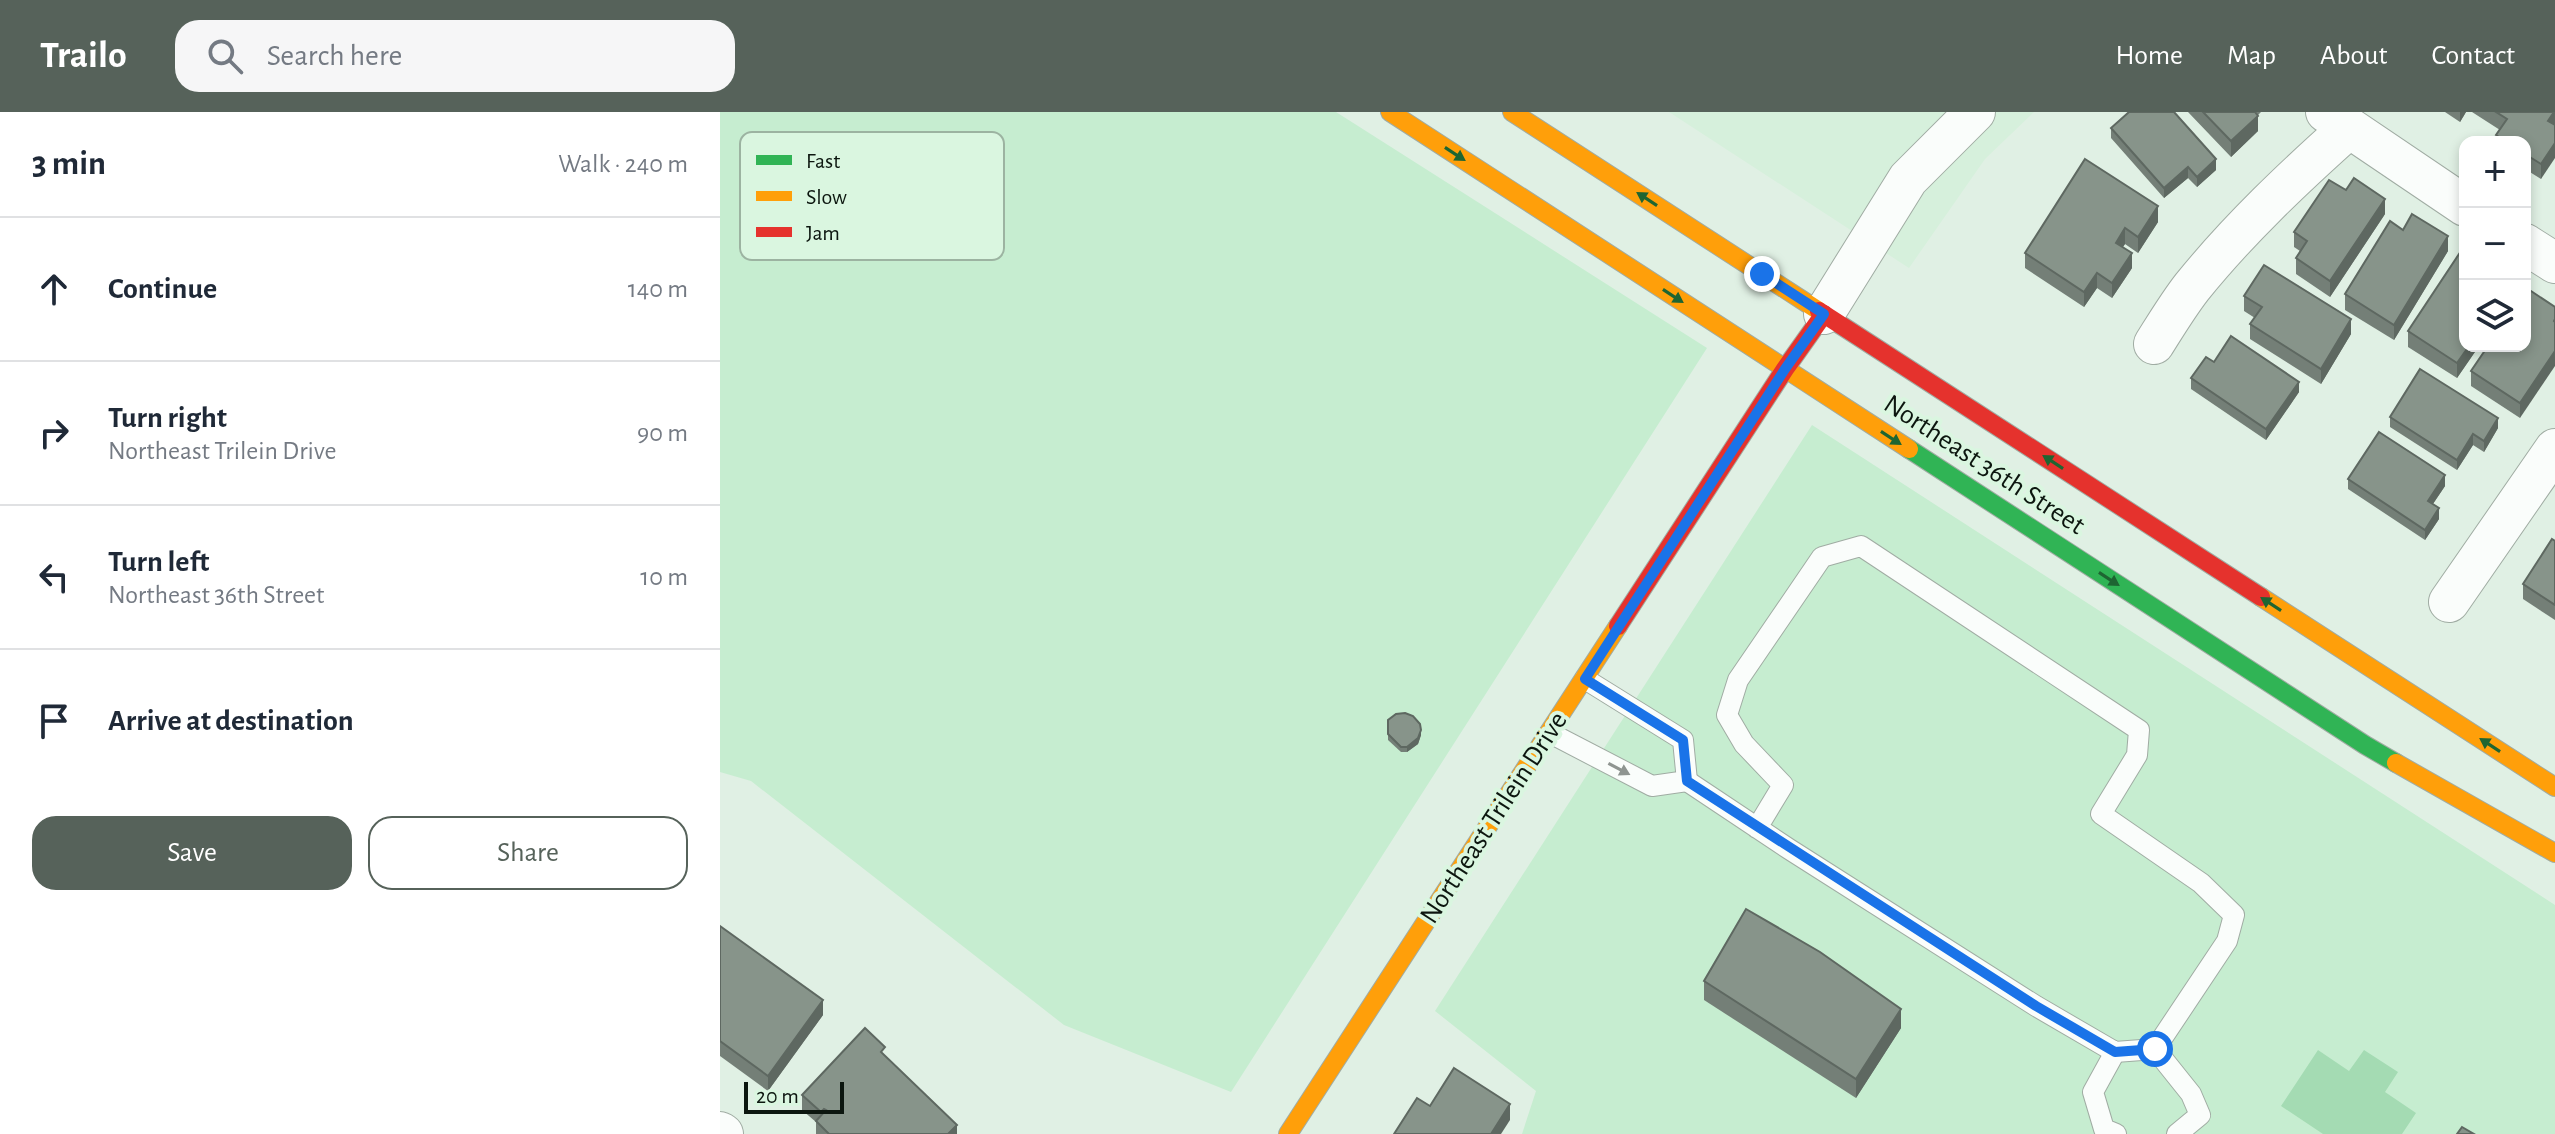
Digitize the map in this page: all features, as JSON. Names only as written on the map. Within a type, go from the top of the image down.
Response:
[{"type":"main road","name":"Northeast 36th Street","points":[[1390,112],[2365,745],[2555,853]]},
{"type":"main road","name":"Northeast 36th Street","points":[[1512,112],[2555,787]]},
{"type":"main road","name":"Northeast Trilein Drive","points":[[1288,1134],[1785,369],[1824,314]]},
{"type":"street","name":"Northeast Trilein Drive","points":[[1824,314],[1908,179],[1964,115]]},
{"type":"street","points":[[2154,344],[2190,290],[2284,186],[2337,120],[2459,202]]},
{"type":"street","points":[[2531,248],[2555,263]]},
{"type":"street","points":[[2449,602],[2555,449]]},
{"type":"lane","points":[[1757,828],[1783,785],[1744,744],[1727,715],[1738,680],[1822,557],[1861,546],[2139,730],[2137,755],[2101,814],[2201,883],[2234,915],[2227,941],[2155,1049]]},
{"type":"lane","points":[[1585,679],[1683,740],[1687,781]]},
{"type":"lane","points":[[1550,733],[1652,786],[1687,781],[2036,1006],[2115,1052],[2155,1049]]},
{"type":"lane","points":[[2155,1049],[2191,1094],[2200,1115],[2177,1134]]},
{"type":"lane","points":[[2115,1052],[2093,1092],[2104,1129],[2116,1134]]},
{"type":"shaded area","points":[[720,112],[1336,112],[1707,348],[1231,1092],[1064,1025],[751,781],[720,772]]},
{"type":"shaded area","points":[[1669,112],[2034,112],[1985,159],[1909,268]]},
{"type":"shaded area","points":[[1812,425],[2555,905],[2555,1134],[1522,1134],[1536,1091],[1435,1011]]},
{"type":"shaded area","points":[[2318,1050],[2349,1071],[2364,1050],[2398,1072],[2385,1092],[2416,1113],[2402,1134],[2323,1134],[2281,1106]]},
{"type":"building","points":[[2129,112],[2174,112],[2216,159],[2197,177],[2188,167],[2164,188],[2111,128]]},
{"type":"building","points":[[2203,112],[2255,112],[2258,116],[2231,141]]},
{"type":"building","points":[[2496,112],[2554,112],[2548,121],[2555,125],[2555,143],[2541,164],[2531,158],[2531,136],[2496,135],[2507,119]]},
{"type":"building","points":[[2085,159],[2158,206],[2138,237],[2125,228],[2116,243],[2132,253],[2112,283],[2097,273],[2084,292],[2025,253]]},
{"type":"building","points":[[2354,178],[2385,199],[2330,281],[2296,258],[2307,241],[2294,232],[2329,180],[2346,190]]},
{"type":"building","points":[[2412,214],[2448,236],[2394,325],[2345,294],[2390,221],[2403,230]]},
{"type":"building","points":[[2459,254],[2459,352],[2465,352],[2457,363],[2408,331]]},
{"type":"building","points":[[2264,265],[2351,319],[2321,369],[2250,324],[2262,307],[2244,296]]},
{"type":"building","points":[[2531,291],[2555,307],[2555,351],[2520,403],[2471,371],[2484,352],[2531,352]]},
{"type":"building","points":[[2231,336],[2299,382],[2266,429],[2191,378],[2206,357],[2214,362]]},
{"type":"building","points":[[2420,369],[2498,418],[2484,441],[2473,434],[2457,460],[2390,417]]},
{"type":"building","points":[[2379,432],[2445,475],[2428,501],[2439,508],[2425,530],[2348,479]]},
{"type":"building","points":[[2552,539],[2555,541],[2555,605],[2523,584]]},
{"type":"building","points":[[1396,714],[1413,716],[1421,730],[1418,738],[1407,747],[1401,747],[1388,734],[1388,720]]},
{"type":"building","points":[[1746,909],[1820,952],[1901,1009],[1856,1079],[1704,981]]},
{"type":"building","points":[[720,926],[823,1000],[768,1076],[720,1041]]},
{"type":"building","points":[[865,1028],[885,1047],[881,1052],[957,1125],[948,1134],[829,1134],[816,1121],[826,1110],[821,1112],[802,1095]]},
{"type":"building","points":[[1454,1068],[1510,1104],[1491,1134],[1394,1134],[1417,1098],[1430,1106]]},
{"type":"building","points":[[2462,1127],[2474,1134],[2457,1134]]},
{"type":"traffic: fast","points":[[1909,449],[2396,763]]},
{"type":"traffic: slow","points":[[1390,112],[1909,449]]},
{"type":"traffic: slow","points":[[1512,112],[1819,311]]},
{"type":"traffic: slow","points":[[2261,597],[2555,787]]},
{"type":"traffic: slow","points":[[1288,1134],[1618,626]]},
{"type":"traffic: slow","points":[[2396,763],[2555,853]]},
{"type":"traffic: jam","points":[[1819,311],[2261,597]]},
{"type":"traffic: jam","points":[[1618,626],[1824,314]]},
{"type":"route","points":[[1762,274],[1824,314],[1785,369],[1585,679],[1683,740],[1687,781],[1789,849],[2036,1006],[2115,1052],[2155,1049]]}]
